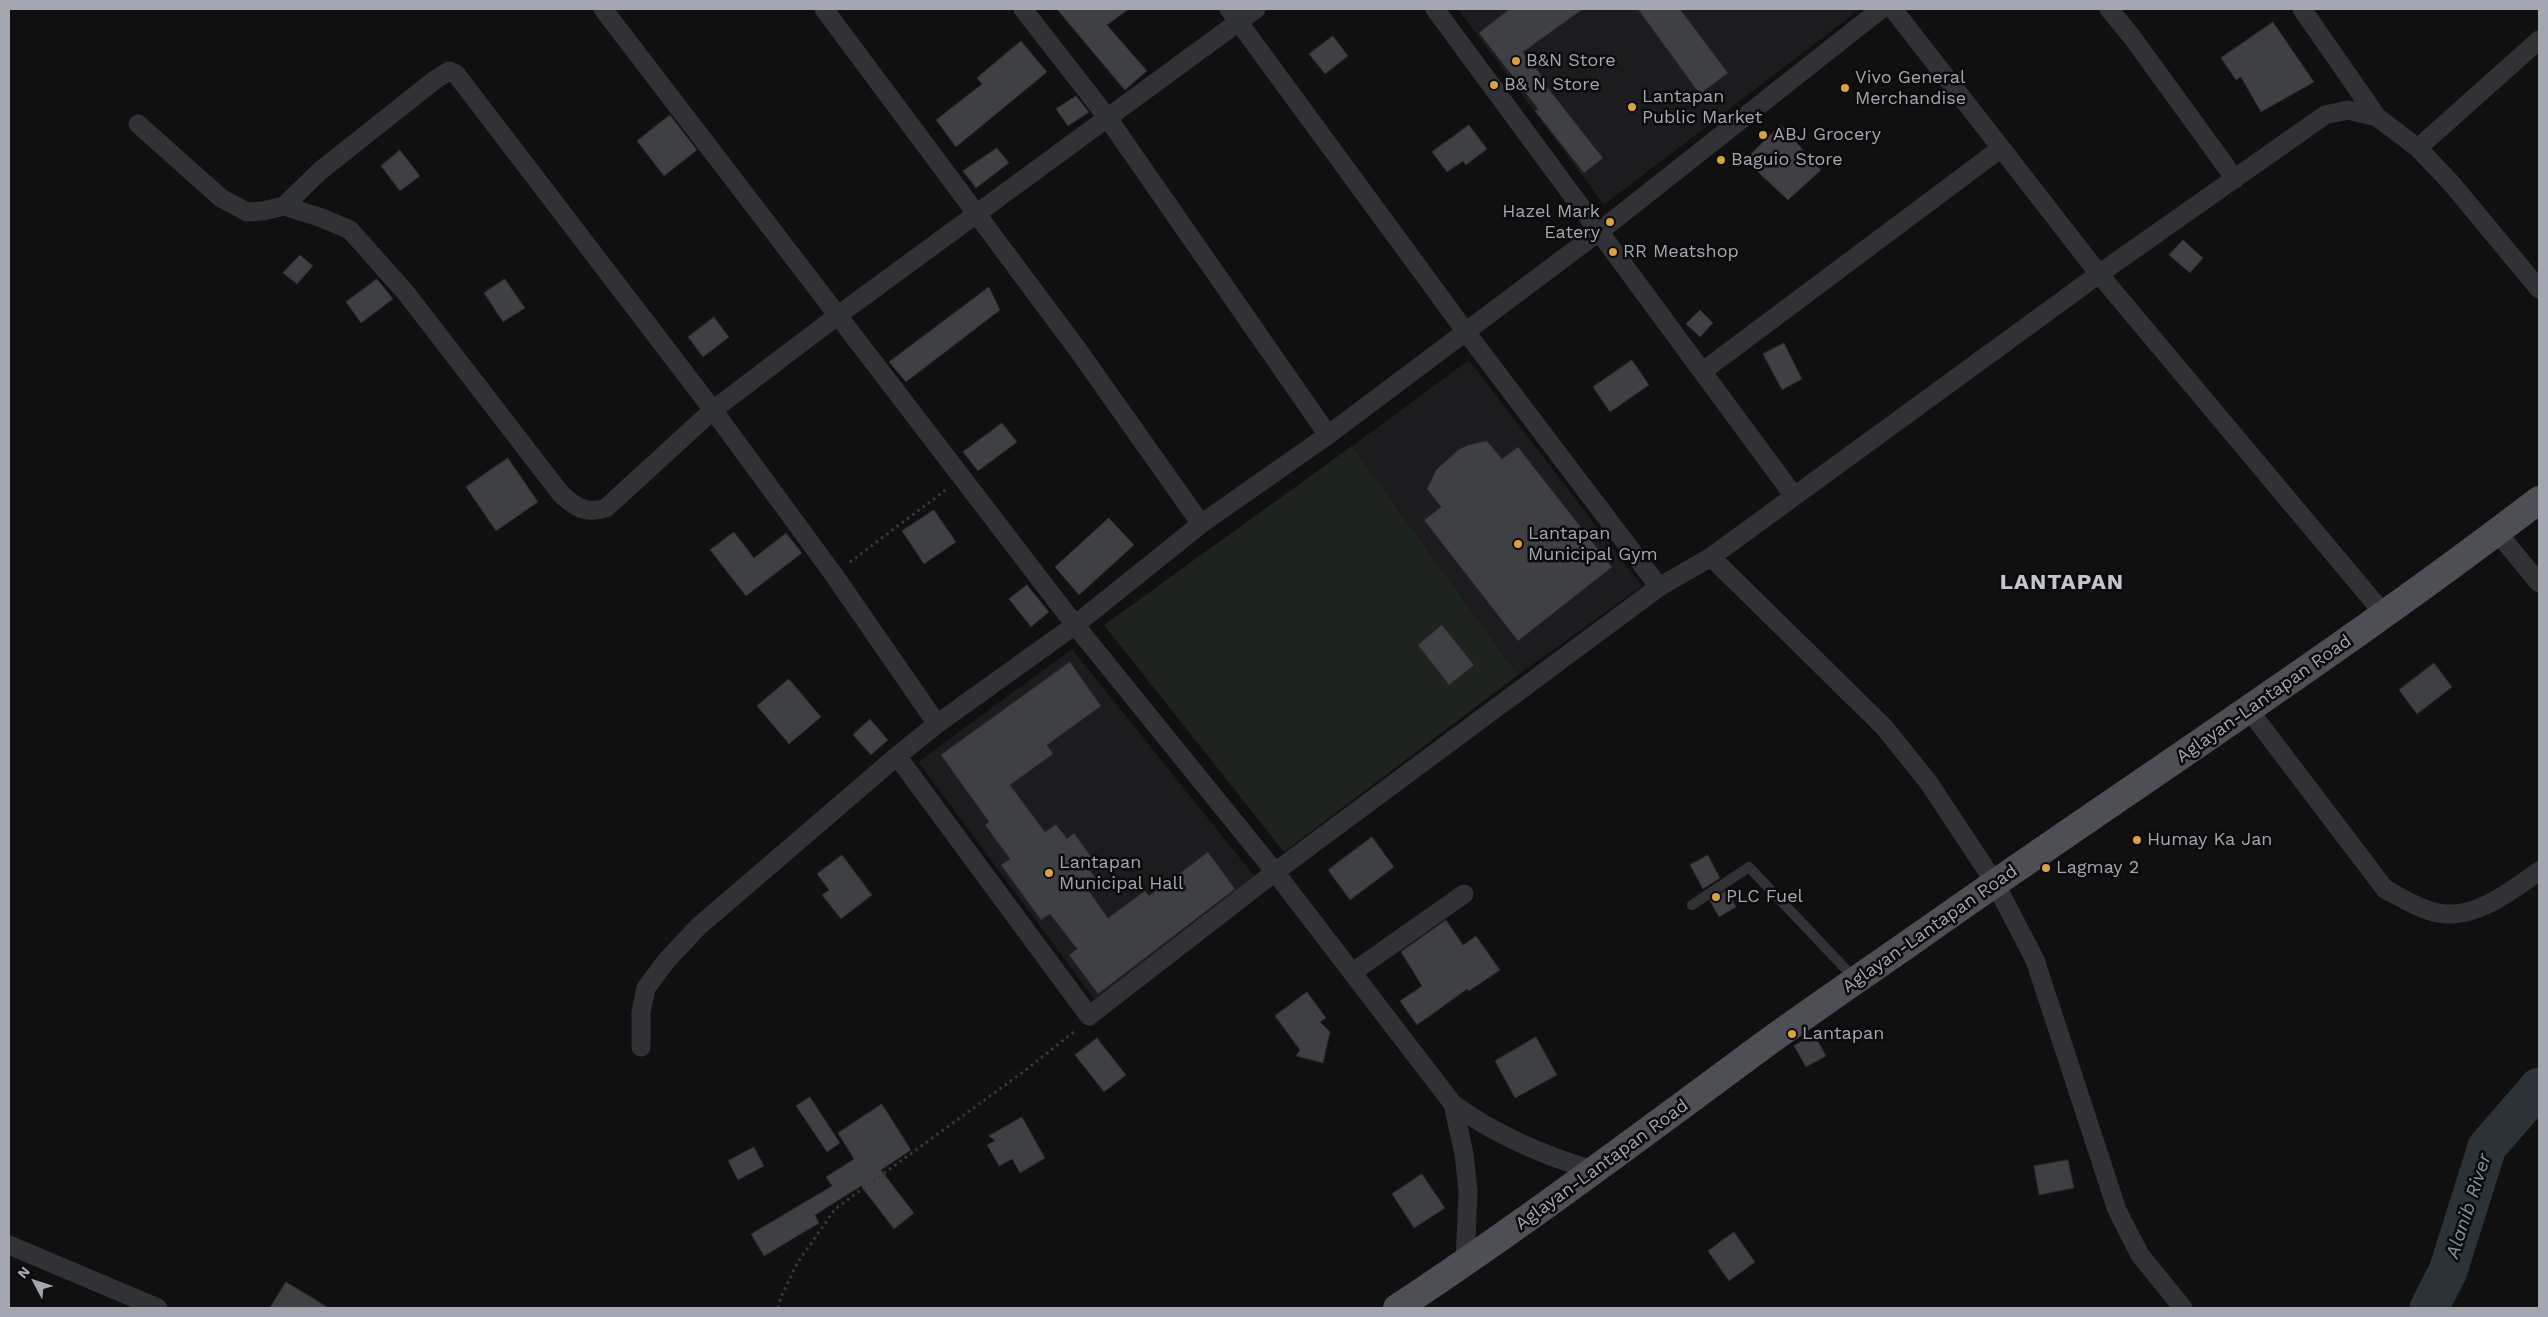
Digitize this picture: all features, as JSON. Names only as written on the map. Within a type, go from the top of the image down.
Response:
[{"type":"main road","name":"Aglayan-Lantapan Road","points":[[1397,1308],[1596,1171],[1771,1040],[1856,980],[2249,710],[2539,500]]},
{"type":"street","points":[[602,9],[1075,625],[1275,872],[1453,1104],[1484,1126],[1527,1148],[1596,1171]]},
{"type":"street","points":[[824,9],[1078,350],[1201,524]]},
{"type":"street","points":[[1023,9],[1106,117],[1328,435]]},
{"type":"street","points":[[284,206],[322,218],[350,230],[406,293],[561,494],[575,507],[595,512],[606,508],[713,410],[837,316],[977,215],[1106,117],[1234,15],[1256,9]]},
{"type":"street","points":[[1435,9],[1794,496]]},
{"type":"street","points":[[641,1047],[641,1012],[646,988],[667,960],[698,927],[897,756],[936,724],[1075,625],[1201,524],[1328,435],[1600,231],[1881,9]]},
{"type":"street","points":[[1893,9],[2099,274],[2384,614]]},
{"type":"street","points":[[2109,9],[2132,36],[2235,178]]},
{"type":"street","points":[[2302,9],[2377,117],[2418,148],[2452,184],[2539,289]]},
{"type":"street","points":[[1234,15],[1466,332],[1659,587]]},
{"type":"street","points":[[2418,148],[2539,40]]},
{"type":"street","points":[[138,124],[221,198],[247,212],[263,211],[284,206],[320,171],[436,79],[449,71],[456,74],[713,410],[834,574],[936,724]]},
{"type":"street","points":[[897,756],[1089,1016],[1275,872],[1659,587],[1711,558],[2099,274],[2325,115],[2348,110],[2377,117]]},
{"type":"street","points":[[1703,371],[2000,148]]},
{"type":"street","points":[[2497,532],[2539,583]]},
{"type":"street","points":[[1711,558],[1884,727],[1929,782],[1995,883],[2035,960],[2117,1210],[2140,1255],[2183,1308]]},
{"type":"street","points":[[2249,710],[2385,889],[2413,904],[2438,913],[2468,912],[2506,894],[2539,871]]},
{"type":"street","points":[[1353,972],[1464,894]]},
{"type":"street","points":[[1453,1104],[1464,1154],[1468,1191],[1465,1263]]},
{"type":"street","points":[[9,1245],[158,1308]]},
{"type":"lane","points":[[1692,905],[1749,867],[1856,980]]},
{"type":"path","points":[[834,574],[962,478]]},
{"type":"path","points":[[778,1308],[781,1297],[798,1262],[835,1209],[1028,1069],[1070,1037],[1089,1016]]},
{"type":"shaded area","name":"Lantapan Public Market","points":[[1458,9],[1860,9],[1604,205]]},
{"type":"shaded area","points":[[1469,360],[1642,586],[1518,675],[1352,446]]},
{"type":"shaded area","points":[[1352,446],[1518,675],[1284,852],[1104,625]]},
{"type":"shaded area","points":[[1072,649],[1255,877],[1095,1000],[918,762]]},
{"type":"building","points":[[1057,9],[1129,9],[1107,25],[1147,71],[1125,90]]},
{"type":"building","points":[[1510,9],[1583,9],[1523,52],[1545,80],[1543,82],[1603,158],[1584,173],[1535,111],[1538,109],[1479,33]]},
{"type":"building","points":[[1638,9],[1680,9],[1728,73],[1700,94]]},
{"type":"building","points":[[2273,22],[2314,82],[2261,112],[2241,77],[2236,80],[2221,58]]},
{"type":"building","points":[[1333,36],[1348,56],[1325,74],[1309,54]]},
{"type":"building","points":[[1021,41],[1047,72],[956,147],[936,120],[982,84],[977,78]]},
{"type":"building","points":[[1076,96],[1089,112],[1068,126],[1056,109]]},
{"type":"building","points":[[670,115],[697,150],[664,176],[637,141]]},
{"type":"building","points":[[1469,125],[1487,149],[1466,165],[1463,161],[1447,172],[1432,152]]},
{"type":"building","points":[[1781,125],[1821,170],[1788,200],[1745,160]]},
{"type":"building","points":[[997,148],[1009,163],[976,188],[963,171]]},
{"type":"building","points":[[400,150],[420,176],[400,191],[381,166]]},
{"type":"building","points":[[2183,240],[2203,258],[2190,273],[2169,255]]},
{"type":"building","points":[[300,255],[313,266],[297,284],[283,273]]},
{"type":"building","points":[[377,279],[393,299],[361,323],[346,302]]},
{"type":"building","points":[[505,279],[525,308],[503,322],[484,293]]},
{"type":"building","points":[[989,287],[1000,310],[906,382],[889,362]]},
{"type":"building","points":[[1700,310],[1713,323],[1700,337],[1686,324]]},
{"type":"building","points":[[714,317],[729,337],[703,357],[688,337]]},
{"type":"building","points":[[1784,343],[1802,379],[1782,390],[1763,354]]},
{"type":"building","points":[[1632,360],[1649,385],[1610,412],[1593,387]]},
{"type":"building","points":[[1002,423],[1017,442],[978,471],[963,452]]},
{"type":"building","name":"Lantapan Municipal Gym","points":[[1487,441],[1502,459],[1518,447],[1612,567],[1518,641],[1424,520],[1441,507],[1427,489],[1436,470],[1458,450],[1468,445]]},
{"type":"building","points":[[508,458],[538,502],[496,531],[466,487]]},
{"type":"building","points":[[934,510],[956,542],[924,564],[902,531]]},
{"type":"building","points":[[1109,518],[1134,545],[1079,595],[1055,567]]},
{"type":"building","points":[[734,532],[754,558],[786,533],[802,553],[746,596],[710,550]]},
{"type":"building","points":[[1027,585],[1049,612],[1031,627],[1009,599]]},
{"type":"building","points":[[1442,625],[1474,665],[1449,685],[1418,645]]},
{"type":"building","points":[[1070,662],[1101,706],[1047,745],[1053,754],[1010,785],[1045,832],[1056,824],[1067,839],[1074,833],[1094,861],[1087,866],[1096,879],[1086,887],[1108,918],[1145,891],[1149,896],[1208,852],[1235,889],[1098,994],[1069,955],[1077,949],[1050,914],[1041,920],[1001,865],[1010,859],[985,825],[989,822],[941,755]]},
{"type":"building","points":[[2434,663],[2452,687],[2417,714],[2399,690]]},
{"type":"building","points":[[789,679],[821,717],[789,744],[757,706]]},
{"type":"building","points":[[870,719],[888,740],[871,755],[853,735]]},
{"type":"building","points":[[1372,837],[1394,867],[1350,900],[1328,870]]},
{"type":"building","points":[[842,855],[872,895],[841,919],[822,895],[829,890],[817,874]]},
{"type":"building","points":[[1708,855],[1720,878],[1703,889],[1690,865]]},
{"type":"building","points":[[1727,890],[1736,907],[1719,917],[1710,901]]},
{"type":"building","points":[[1446,920],[1463,945],[1476,936],[1500,970],[1469,991],[1467,989],[1417,1025],[1400,1001],[1422,986],[1401,952]]},
{"type":"building","points":[[1307,992],[1326,1018],[1320,1022],[1330,1032],[1323,1063],[1296,1056],[1300,1050],[1275,1016]]},
{"type":"building","points":[[1814,1034],[1826,1056],[1806,1067],[1794,1046]]},
{"type":"building","points":[[1536,1037],[1557,1075],[1515,1098],[1495,1061]]},
{"type":"building","points":[[1097,1038],[1126,1075],[1104,1092],[1075,1055]]},
{"type":"building","points":[[810,1097],[840,1143],[827,1152],[796,1106]]},
{"type":"building","points":[[882,1104],[911,1150],[881,1170],[914,1213],[894,1229],[861,1186],[815,1215],[819,1223],[764,1256],[751,1234],[832,1186],[826,1177],[854,1159],[838,1133]]},
{"type":"building","points":[[1022,1117],[1045,1158],[1020,1173],[1012,1159],[999,1166],[987,1145],[995,1141],[989,1136]]},
{"type":"building","points":[[754,1147],[764,1166],[738,1180],[728,1161]]},
{"type":"building","points":[[2068,1160],[2074,1188],[2039,1195],[2034,1166]]},
{"type":"building","points":[[1422,1174],[1445,1208],[1414,1228],[1392,1194]]},
{"type":"building","points":[[1734,1232],[1755,1262],[1729,1281],[1708,1251]]},
{"type":"building","points":[[286,1282],[329,1308],[270,1308]]},
{"type":"waterway","name":"Alanib River","points":[[2429,1308],[2448,1271],[2487,1147],[2539,1087]]},
{"type":"place","name":"B&N Store","points":[[1516,61]]},
{"type":"place","name":"B& N Store","points":[[1494,85]]},
{"type":"place","name":"Vivo General Merchandise","points":[[1845,88]]},
{"type":"place","name":"Lantapan Public Market","points":[[1632,107]]},
{"type":"place","name":"ABJ Grocery","points":[[1763,135]]},
{"type":"place","name":"Baguio Store","points":[[1721,160]]},
{"type":"place","name":"Hazel Mark Eatery","points":[[1610,222]]},
{"type":"place","name":"RR Meatshop","points":[[1613,252]]},
{"type":"place","name":"Lantapan Municipal Gym","points":[[1518,544]]},
{"type":"place","name":"Humay Ka Jan","points":[[2137,840]]},
{"type":"place","name":"Lagmay 2","points":[[2046,868]]},
{"type":"place","name":"Lantapan Municipal Hall","points":[[1049,873]]},
{"type":"place","name":"PLC Fuel","points":[[1716,897]]},
{"type":"place","name":"Lantapan","points":[[1792,1034]]},
{"type":"district","name":"LANTAPAN","points":[[2062,583]]}]
